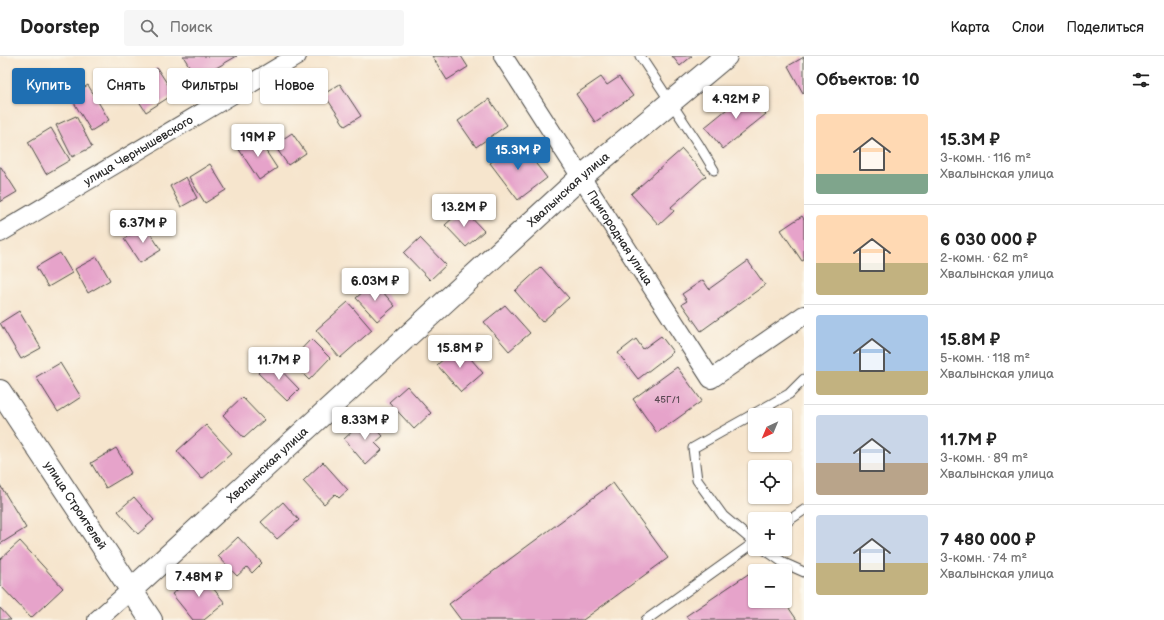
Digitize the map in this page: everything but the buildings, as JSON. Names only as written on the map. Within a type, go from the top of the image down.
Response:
[{"type":"street","name":"улица Чернышевского","points":[[0,233],[297,56]]},
{"type":"street","name":"Пригородная улица","points":[[503,56],[711,379],[804,315]]},
{"type":"street","name":"Хвалынская улица","points":[[97,620],[581,177],[726,56]]},
{"type":"street","name":"улица Строителей","points":[[0,391],[151,620]]},
{"type":"lane","points":[[640,56],[714,170]]},
{"type":"lane","points":[[748,537],[723,516],[697,480],[693,448],[789,394],[804,379]]},
{"type":"lane","points":[[792,518],[804,510]]},
{"type":"lane","points":[[646,620],[748,548]]},
{"type":"lane","points":[[774,556],[784,563],[804,572]]}]
